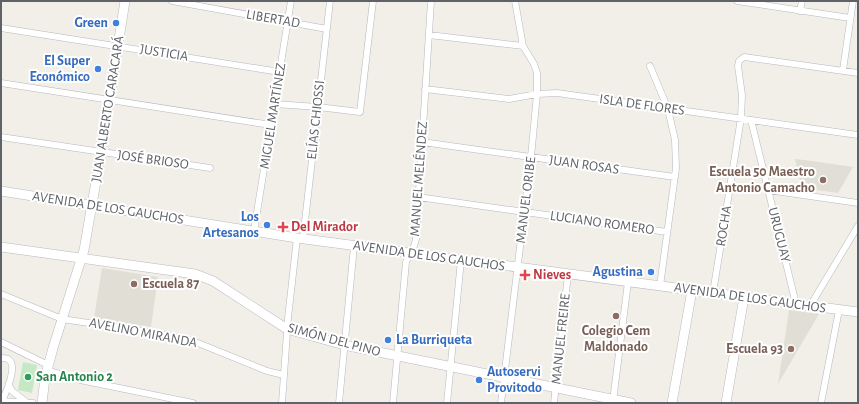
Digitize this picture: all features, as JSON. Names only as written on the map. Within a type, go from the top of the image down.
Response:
[{"type":"street","name":"JUAN ALBERTO CARACARÁ","points":[[42,403],[48,367],[84,250],[110,100],[125,1]]},
{"type":"street","name":"LIBERTAD","points":[[172,1],[327,29]]},
{"type":"street","name":"MIGUEL MARTÍNEZ","points":[[254,231],[291,1]]},
{"type":"street","name":"ELÍAS CHIOSSI","points":[[282,403],[287,330],[318,107],[330,1]]},
{"type":"street","points":[[274,104],[360,112],[372,1]]},
{"type":"street","name":"MANUEL MELÉNDEZ","points":[[392,403],[406,262],[416,239],[431,1]]},
{"type":"street","name":"MANUEL ORIBE","points":[[501,403],[531,157],[537,94],[537,73],[534,64],[522,46],[515,1]]},
{"type":"street","points":[[736,1],[753,2],[800,11],[850,18]]},
{"type":"street","points":[[800,11],[802,1]]},
{"type":"street","points":[[853,1],[843,70],[858,73]]},
{"type":"street","name":"JUSTICIA","points":[[1,28],[280,72]]},
{"type":"street","points":[[429,35],[522,46]]},
{"type":"street","name":"ROCHA","points":[[713,293],[741,118],[742,103],[738,66],[740,59],[744,56],[843,70]]},
{"type":"street","points":[[650,66],[668,109],[675,140],[676,168],[660,286]]},
{"type":"street","points":[[1,83],[271,125]]},
{"type":"street","name":"ISLA DE FLORES","points":[[425,89],[508,99],[537,94],[557,93],[858,135]]},
{"type":"street","name":"URUGUAY","points":[[751,120],[796,304]]},
{"type":"street","name":"JOSÉ BRIOSO","points":[[1,137],[210,168]]},
{"type":"street","name":"JUAN ROSAS","points":[[422,142],[675,177]]},
{"type":"street","points":[[768,190],[858,203]]},
{"type":"street","name":"AVENIDA DE LOS GAUCHOS","points":[[1,191],[300,239],[858,312]]},
{"type":"street","name":"LUCIANO ROMERO","points":[[418,197],[667,232]]},
{"type":"street","points":[[810,306],[858,226]]},
{"type":"street","points":[[339,403],[354,246]]},
{"type":"street","name":"SIMÓN DEL PINO","points":[[1,247],[199,276],[212,281],[287,330],[344,346],[504,377],[613,401],[631,403]]},
{"type":"street","points":[[447,403],[461,260]]},
{"type":"street","name":"MANUEL FREIRE","points":[[554,403],[568,274]]},
{"type":"street","points":[[613,401],[628,282]]},
{"type":"street","points":[[672,403],[692,290]]},
{"type":"street","name":"AVELINO MIRANDA","points":[[1,294],[62,319],[155,333],[192,341],[267,371],[284,375]]},
{"type":"street","points":[[726,403],[744,297]]},
{"type":"street","points":[[821,403],[839,310]]},
{"type":"street","points":[[1,342],[48,367],[80,380],[193,403]]},
{"type":"street","points":[[1,358],[8,359],[12,368],[9,385],[2,402],[33,403]]},
{"type":"street","points":[[9,385],[20,398],[26,402]]},
{"type":"shaded area","name":"Escuela 50 Maestro Antonio Camacho","points":[[795,159],[853,167],[838,193],[802,188]]},
{"type":"shaded area","points":[[102,268],[158,277],[151,327],[94,318]]},
{"type":"shaded area","name":"Escuela 93","points":[[789,310],[819,314],[778,384]]},
{"type":"green space","name":"San Antonio 2","points":[[23,362],[37,365],[32,393],[18,390]]},
{"type":"place","name":"Green","points":[[116,23]]},
{"type":"place","name":"El Super Económico","points":[[98,69]]},
{"type":"place","name":"Escuela 50 Maestro Antonio Camacho","points":[[823,180]]},
{"type":"place","name":"Los Artesanos","points":[[267,225]]},
{"type":"place","name":"Del Mirador","points":[[283,227]]},
{"type":"place","name":"Agustina","points":[[651,272]]},
{"type":"place","name":"Nieves","points":[[525,275]]},
{"type":"place","name":"Escuela 87","points":[[134,284]]},
{"type":"place","name":"Colegio Cem Maldonado","points":[[616,316]]},
{"type":"place","name":"La Burriqueta","points":[[388,340]]},
{"type":"place","name":"Escuela 93","points":[[791,349]]},
{"type":"place","name":"San Antonio 2","points":[[28,377]]},
{"type":"place","name":"Autoservi Provitodo","points":[[479,380]]}]
